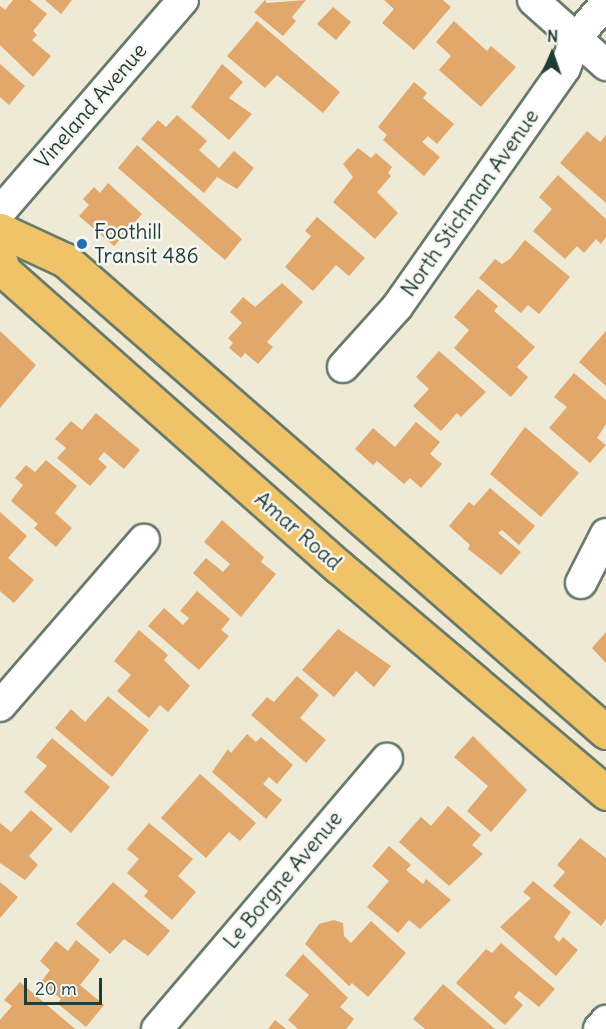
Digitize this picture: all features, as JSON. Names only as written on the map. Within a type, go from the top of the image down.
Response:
[{"type":"main road","points":[[0,230],[65,260],[606,732]]},
{"type":"main road","name":"Amar Road","points":[[0,260],[3,270],[339,567],[606,793]]},
{"type":"street","name":"Vineland Avenue","points":[[0,212],[183,0]]},
{"type":"street","points":[[533,0],[606,64]]},
{"type":"street","name":"North Stichman Avenue","points":[[343,367],[397,306],[565,68],[576,38],[606,3]]},
{"type":"street","points":[[581,583],[606,534]]},
{"type":"street","points":[[0,705],[144,540]]},
{"type":"street","name":"Le Borgne Avenue","points":[[157,1029],[387,759]]},
{"type":"street","points":[[599,1029],[606,1021]]},
{"type":"building","points":[[13,0],[30,0],[47,14],[33,31],[37,35],[32,40],[51,56],[33,77],[0,45],[0,6],[5,10]]},
{"type":"building","points":[[45,0],[72,0],[61,14]]},
{"type":"building","points":[[265,0],[267,3],[306,0],[292,17],[296,21],[283,36],[254,12]]},
{"type":"building","points":[[384,0],[443,0],[451,7],[414,50],[382,23],[394,9]]},
{"type":"building","points":[[333,7],[351,22],[336,40],[317,24]]},
{"type":"building","points":[[257,21],[340,92],[323,113],[277,75],[265,88],[227,56]]},
{"type":"building","points":[[454,21],[487,51],[491,46],[516,67],[481,107],[439,70],[451,56],[436,42]]},
{"type":"building","points":[[0,64],[25,86],[9,105],[0,97]]},
{"type":"building","points":[[222,64],[243,82],[229,98],[252,114],[229,140],[191,107]]},
{"type":"building","points":[[414,82],[427,93],[423,98],[454,124],[437,144],[428,136],[422,142],[440,157],[424,176],[383,140],[387,135],[378,127]]},
{"type":"building","points":[[177,115],[207,141],[199,150],[219,168],[234,151],[254,168],[237,189],[217,177],[204,193],[141,139],[158,120],[166,127]]},
{"type":"building","points":[[587,131],[600,142],[606,135],[606,203],[560,163]]},
{"type":"building","points":[[137,145],[242,239],[225,260],[118,168]]},
{"type":"building","points":[[358,148],[371,158],[376,153],[392,167],[388,173],[391,176],[377,192],[398,213],[375,239],[333,202],[353,177],[343,164]]},
{"type":"building","points":[[558,175],[606,219],[606,237],[601,244],[596,239],[584,253],[577,246],[565,259],[533,231],[552,209],[539,197]]},
{"type":"building","points":[[108,183],[142,214],[114,246],[79,216],[89,205],[83,199],[94,187],[100,193]]},
{"type":"building","points":[[317,217],[365,258],[349,276],[336,265],[313,291],[285,267],[311,236],[305,231]]},
{"type":"building","points":[[525,240],[570,277],[539,314],[528,305],[521,313],[479,278],[495,259],[502,264],[510,259]]},
{"type":"building","points":[[282,283],[303,302],[267,342],[273,347],[258,364],[245,353],[241,358],[229,348],[233,343],[228,338],[242,323],[230,312],[243,297],[255,307]]},
{"type":"building","points":[[478,289],[498,306],[494,311],[535,347],[517,367],[528,377],[511,397],[454,348],[469,330],[454,317]]},
{"type":"building","points":[[0,331],[36,365],[0,408]]},
{"type":"building","points":[[606,331],[606,386],[579,362]]},
{"type":"building","points":[[439,351],[486,392],[461,417],[457,413],[441,431],[413,406],[429,389],[416,377]]},
{"type":"building","points":[[574,373],[606,400],[606,424],[597,438],[606,445],[590,463],[549,428],[567,407],[554,397]]},
{"type":"building","points":[[96,413],[140,450],[124,469],[104,452],[98,459],[107,467],[90,486],[57,458],[66,448],[55,439],[71,421],[82,430]]},
{"type":"building","points":[[416,422],[440,442],[430,454],[442,464],[421,488],[410,478],[404,484],[377,461],[373,465],[355,449],[373,428],[395,447]]},
{"type":"building","points":[[525,427],[579,473],[541,517],[490,474]]},
{"type":"building","points":[[46,460],[77,486],[55,513],[72,528],[56,547],[34,528],[38,524],[11,501],[23,485],[15,478],[26,465],[35,472]]},
{"type":"building","points":[[490,488],[535,526],[519,545],[502,530],[498,533],[521,552],[501,575],[468,549],[470,545],[449,526],[469,502],[474,506]]},
{"type":"building","points":[[0,512],[27,536],[8,558],[34,580],[14,603],[0,591]]},
{"type":"building","points":[[222,520],[264,557],[261,562],[276,574],[241,617],[193,573],[206,558],[223,572],[230,564],[204,542]]},
{"type":"building","points":[[197,591],[230,619],[221,630],[229,636],[199,670],[148,626],[164,608],[183,625],[189,618],[180,611]]},
{"type":"building","points":[[338,629],[391,666],[374,687],[356,671],[334,697],[302,670]]},
{"type":"building","points":[[139,630],[168,655],[164,660],[190,686],[168,712],[160,705],[149,718],[117,691],[131,675],[114,661]]},
{"type":"building","points":[[606,632],[606,663],[592,648]]},
{"type":"building","points":[[297,676],[319,695],[300,718],[326,740],[306,763],[251,715],[267,697],[274,702]]},
{"type":"building","points":[[108,696],[149,730],[112,777],[55,728],[71,709],[85,722]]},
{"type":"building","points":[[247,734],[256,742],[261,737],[293,765],[277,784],[269,777],[263,784],[282,800],[266,819],[212,772],[228,749],[231,753]]},
{"type":"building","points":[[473,736],[527,790],[491,832],[467,811],[488,786],[454,757]]},
{"type":"building","points":[[52,738],[110,787],[71,833],[24,792],[47,766],[36,757]]},
{"type":"building","points":[[200,774],[256,823],[240,841],[229,832],[206,858],[161,818]]},
{"type":"building","points":[[448,806],[481,835],[472,845],[483,854],[449,886],[399,842],[421,817],[431,826]]},
{"type":"building","points":[[31,810],[53,829],[29,856],[38,865],[25,880],[0,863],[0,823],[11,832]]},
{"type":"building","points":[[149,823],[193,859],[178,876],[196,892],[172,920],[144,896],[148,891],[127,873],[139,859],[127,849]]},
{"type":"building","points":[[580,838],[606,858],[606,919],[601,926],[553,886],[565,872],[557,865]]},
{"type":"building","points":[[389,846],[411,865],[406,870],[423,884],[426,879],[451,900],[420,929],[409,920],[398,933],[367,907],[389,881],[372,866]]},
{"type":"building","points":[[533,881],[571,912],[554,937],[559,942],[563,937],[578,950],[556,976],[500,927],[531,898],[523,892]]},
{"type":"building","points":[[0,882],[18,897],[0,918]]},
{"type":"building","points":[[113,882],[170,931],[148,956],[124,939],[110,954],[76,924]]},
{"type":"building","points":[[334,920],[343,923],[344,936],[351,943],[371,921],[406,953],[368,997],[352,983],[349,986],[305,944],[319,924]]},
{"type":"building","points":[[76,940],[100,960],[80,985],[104,1005],[86,1027],[57,1003],[61,999],[41,982],[50,970],[40,961],[56,941],[68,951]]},
{"type":"building","points":[[501,943],[555,989],[539,1007],[519,991],[514,997],[523,1005],[505,1025],[456,983],[486,949],[492,953]]},
{"type":"building","points":[[303,954],[348,998],[340,1007],[354,1019],[346,1029],[298,1029],[288,1020],[309,995],[285,975]]},
{"type":"building","points":[[20,982],[75,1029],[0,1029],[0,1020],[12,1006],[4,1000]]},
{"type":"building","points":[[443,984],[495,1029],[425,1029],[413,1019]]},
{"type":"building","points":[[275,1020],[286,1029],[268,1029]]},
{"type":"place","name":"Foothill Transit 486","points":[[82,244]]}]
